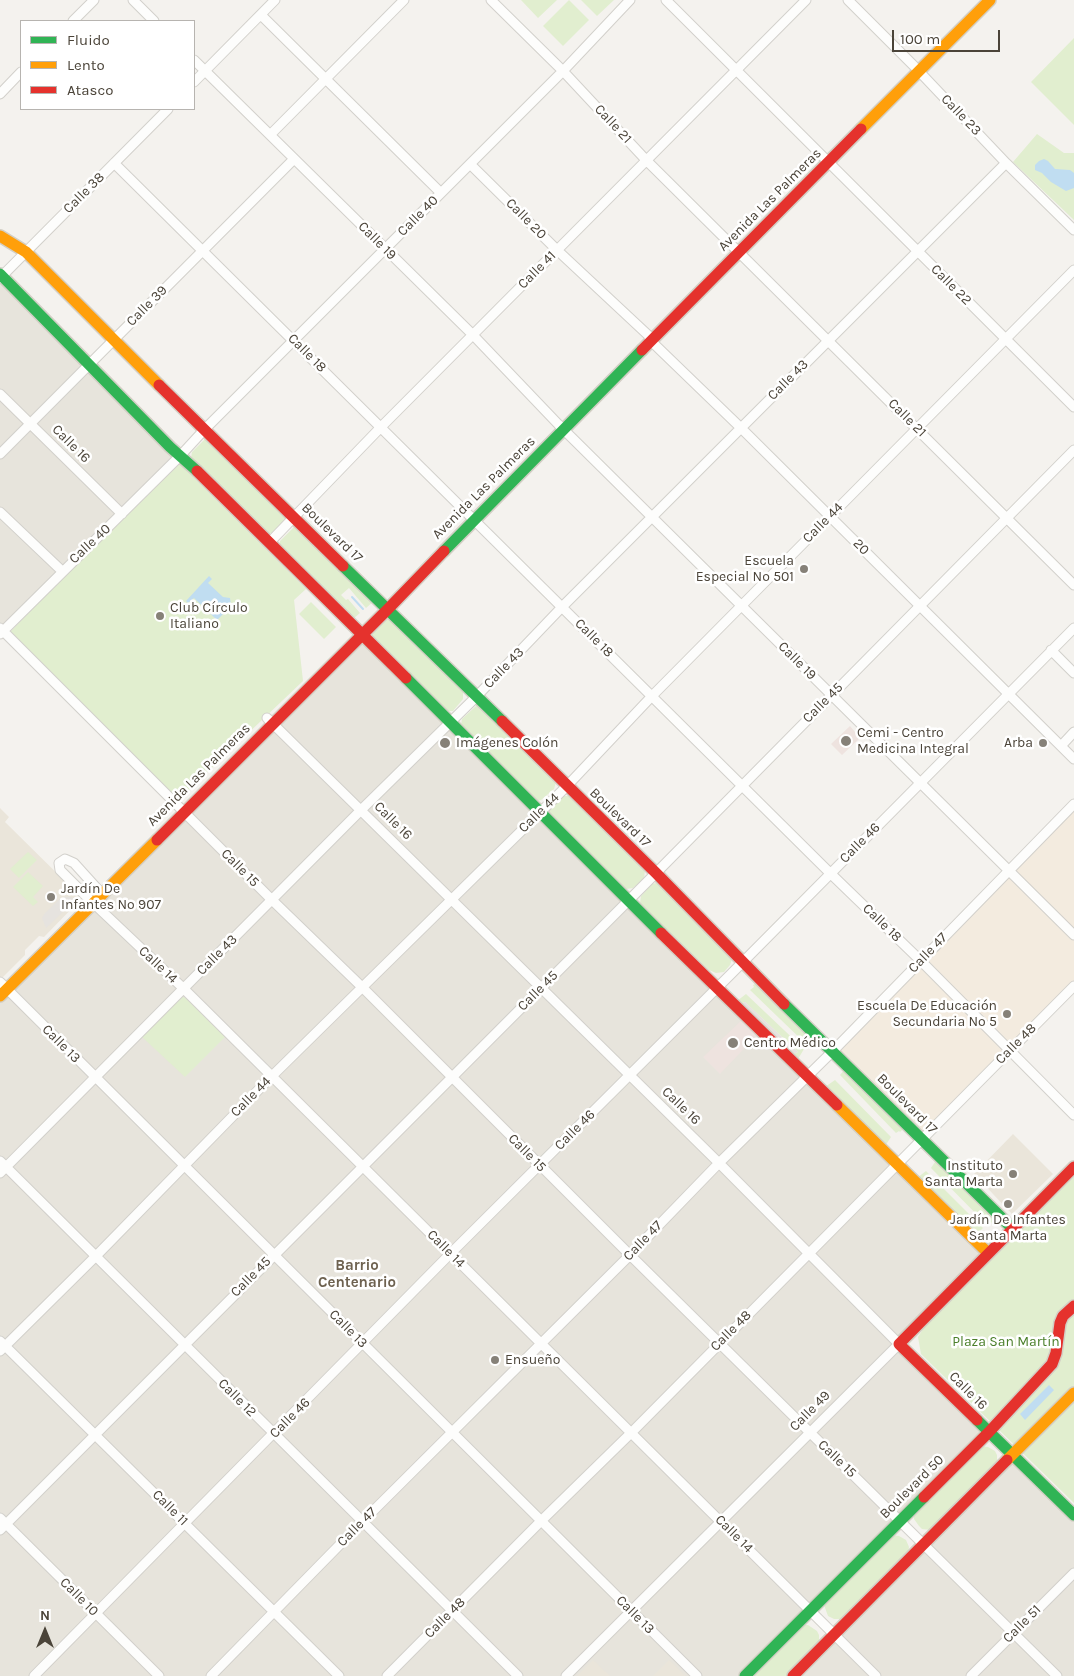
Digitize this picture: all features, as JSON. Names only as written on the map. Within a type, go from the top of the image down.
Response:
[{"type":"main road","name":"Avenida Las Palmeras","points":[[917,69],[980,0]]},
{"type":"main road","name":"Avenida Las Palmeras","points":[[2,988],[385,606],[917,69],[990,0]]},
{"type":"main road","name":"Boulevard 17","points":[[0,236],[26,252],[204,430],[477,696],[742,962],[1013,1229]]},
{"type":"main road","points":[[1,276],[170,447],[181,455],[270,542],[717,988],[988,1253]]},
{"type":"main road","name":"Calle 49","points":[[899,1344],[1074,1167]]},
{"type":"main road","name":"Boulevard 50","points":[[745,1676],[989,1432],[1052,1364],[1056,1353],[1060,1323],[1074,1306]]},
{"type":"main road","name":"Calle 16","points":[[899,1344],[1074,1515]]},
{"type":"main road","points":[[794,1676],[922,1544],[1013,1456],[1074,1393]]},
{"type":"street","points":[[74,20],[94,0]]},
{"type":"street","points":[[133,0],[153,20]]},
{"type":"street","points":[[195,81],[275,0]]},
{"type":"street","points":[[270,135],[404,0]]},
{"type":"street","name":"Calle 21","points":[[491,0],[563,71],[646,160],[1074,585]]},
{"type":"street","name":"Calle 40","points":[[1,631],[181,455],[563,71],[630,0]]},
{"type":"street","name":"Calle 22","points":[[666,0],[1074,407]]},
{"type":"street","name":"Calle 41","points":[[270,542],[382,426],[806,0]]},
{"type":"street","name":"Calle 23","points":[[848,0],[917,69],[1006,163],[1074,230]]},
{"type":"street","points":[[260,15],[441,193]]},
{"type":"street","name":"Calle 19","points":[[195,61],[473,335],[561,427],[1074,935]]},
{"type":"street","points":[[0,94],[20,73]]},
{"type":"street","name":"Calle 38","points":[[1,276],[167,110]]},
{"type":"street","name":"Calle 39","points":[[0,454],[294,159]]},
{"type":"street","name":"Calle 18","points":[[114,163],[382,426],[1074,1114]]},
{"type":"street","name":"Calle 43","points":[[2,1167],[94,1078],[477,696],[562,607],[1006,163]]},
{"type":"street","name":"Calle 20","points":[[470,164],[650,338]]},
{"type":"street","name":"Calle 44","points":[[2,1346],[96,1256],[271,1077],[567,786],[741,605],[1074,270]]},
{"type":"street","name":"20","points":[[650,338],[1074,759]]},
{"type":"street","name":"Calle 16","points":[[0,394],[122,514]]},
{"type":"street","name":"Calle 45","points":[[2,1524],[95,1434],[656,874],[1074,450]]},
{"type":"street","points":[[0,512],[62,571]]},
{"type":"street","name":"Calle 46","points":[[34,1676],[184,1522],[274,1434],[450,1254],[1074,628]]},
{"type":"street","name":"Calle 15","points":[[1,631],[1057,1676]]},
{"type":"street","points":[[1051,650],[1074,673]]},
{"type":"street","name":"Calle 16","points":[[270,721],[719,1163],[899,1344]]},
{"type":"street","points":[[1061,746],[1074,732]]},
{"type":"street","name":"Calle 47","points":[[211,1676],[362,1522],[542,1344],[719,1163],[833,1051],[1074,804]]},
{"type":"street","name":"Calle 14","points":[[100,891],[74,863],[65,859],[59,863],[60,870],[91,901],[183,988],[876,1676]]},
{"type":"street","name":"Calle 48","points":[[388,1676],[1074,986]]},
{"type":"street","name":"Calle 13","points":[[2,988],[184,1165],[697,1676]]},
{"type":"street","name":"Calle 12","points":[[2,1167],[96,1256],[518,1676]]},
{"type":"street","name":"Calle 49","points":[[566,1676],[899,1344]]},
{"type":"street","name":"Calle 11","points":[[2,1346],[95,1434],[339,1676]]},
{"type":"street","name":"Calle 10","points":[[2,1524],[159,1676]]},
{"type":"street","name":"Calle 51","points":[[971,1676],[1074,1573]]},
{"type":"shaded area","points":[[6,272],[184,452],[0,633],[0,278]]},
{"type":"shaded area","points":[[362,633],[988,1253],[899,1344],[989,1432],[745,1676],[0,1676],[0,996]]},
{"type":"shaded area","name":"Cemi - Centro Medicina Integral","points":[[850,726],[860,738],[842,755],[831,744]]},
{"type":"shaded area","points":[[1074,806],[1074,986],[921,1139],[833,1051]]},
{"type":"shaded area","points":[[0,808],[9,817],[5,822],[82,898],[44,937],[39,936],[25,950],[25,955],[3,977],[0,977]]},
{"type":"shaded area","points":[[65,897],[75,900],[46,928],[42,918],[45,913],[60,899]]},
{"type":"shaded area","points":[[745,1002],[798,1052],[793,1054],[740,1004]]},
{"type":"shaded area","name":"Centro Médico","points":[[744,1018],[759,1033],[720,1074],[703,1057]]},
{"type":"shaded area","name":"Instituto Santa Marta","points":[[1013,1134],[1053,1174],[1012,1214],[974,1174]]},
{"type":"shaded area","points":[[1013,1456],[1074,1515],[1074,1676],[793,1676]]},
{"type":"shaded area","points":[[593,1660],[607,1673],[610,1676],[577,1676]]},
{"type":"shaded area","points":[[669,1660],[686,1676],[653,1676]]},
{"type":"green space","points":[[521,0],[557,0],[538,18]]},
{"type":"green space","points":[[569,0],[589,20],[563,46],[543,26]]},
{"type":"green space","points":[[581,0],[614,0],[597,16]]},
{"type":"green space","points":[[1074,38],[1074,125],[1031,82]]},
{"type":"green space","points":[[1037,134],[1064,153],[1074,153],[1074,220],[1013,162]]},
{"type":"green space","points":[[205,439],[287,518],[275,533],[268,533],[191,458],[192,452]]},
{"type":"green space","name":"Club Círculo Italiano","points":[[176,460],[306,589],[294,600],[303,681],[178,800],[9,633]]},
{"type":"green space","points":[[297,526],[374,601],[366,608],[349,588],[341,595],[346,600],[348,599],[360,613],[353,619],[280,545],[280,541]]},
{"type":"green space","points":[[311,602],[336,627],[324,639],[299,614]]},
{"type":"green space","points":[[386,616],[463,691],[463,699],[453,711],[445,711],[370,633]]},
{"type":"green space","points":[[476,706],[480,707],[556,782],[554,789],[541,800],[537,801],[461,725],[462,719]]},
{"type":"green space","points":[[563,796],[571,796],[645,870],[644,879],[633,888],[626,889],[548,813],[548,810]]},
{"type":"green space","points":[[28,852],[37,860],[19,878],[10,869]]},
{"type":"green space","points":[[28,872],[43,886],[33,897],[38,902],[33,906],[13,887]]},
{"type":"green space","points":[[656,883],[732,959],[724,972],[716,973],[709,970],[642,906],[640,903],[641,896],[652,884]]},
{"type":"green space","points":[[757,983],[816,1041],[813,1044],[811,1043],[808,1046],[750,990]]},
{"type":"green space","points":[[746,994],[804,1049],[798,1059],[793,1054],[798,1052],[745,1002],[740,1004],[737,1001]]},
{"type":"green space","points":[[183,997],[226,1036],[185,1077],[141,1036]]},
{"type":"green space","points":[[846,1068],[905,1127],[900,1132],[896,1133],[840,1075]]},
{"type":"green space","points":[[835,1080],[891,1137],[885,1146],[825,1087]]},
{"type":"green space","points":[[937,1159],[996,1218],[991,1223],[987,1225],[931,1168]]},
{"type":"green space","points":[[926,1171],[983,1228],[980,1231],[981,1233],[976,1237],[917,1178]]},
{"type":"green space","name":"Plaza San Martín","points":[[1074,1177],[1074,1503],[921,1354],[918,1337],[923,1329]]},
{"type":"green space","points":[[981,1446],[995,1451],[997,1463],[931,1530],[922,1529],[914,1519],[914,1516]]},
{"type":"green space","points":[[891,1535],[899,1536],[906,1540],[909,1547],[908,1554],[842,1619],[834,1619],[828,1616],[824,1605]]},
{"type":"green space","points":[[802,1625],[808,1625],[817,1631],[819,1642],[787,1676],[750,1676]]},
{"type":"water","points":[[1044,159],[1055,169],[1070,170],[1074,173],[1074,188],[1066,191],[1035,170],[1035,165]]},
{"type":"water","points":[[209,576],[212,579],[208,583],[223,597],[230,598],[231,606],[217,620],[194,598],[188,603],[186,601]]},
{"type":"water","points":[[1049,1385],[1054,1390],[1025,1420],[1020,1414]]},
{"type":"waterway","points":[[352,597],[363,609]]},
{"type":"traffic: fast","points":[[0,274],[170,447],[197,471]]},
{"type":"traffic: fast","points":[[444,551],[642,350]]},
{"type":"traffic: fast","points":[[343,566],[502,721]]},
{"type":"traffic: fast","points":[[406,678],[661,933]]},
{"type":"traffic: fast","points":[[784,1004],[1013,1229]]},
{"type":"traffic: fast","points":[[977,1420],[1074,1515]]},
{"type":"traffic: fast","points":[[745,1676],[924,1497]]},
{"type":"traffic: slow","points":[[861,129],[990,0]]},
{"type":"traffic: slow","points":[[0,236],[26,252],[159,385]]},
{"type":"traffic: slow","points":[[0,996],[157,840]]},
{"type":"traffic: slow","points":[[837,1105],[988,1253]]},
{"type":"traffic: slow","points":[[1007,1460],[1074,1393]]},
{"type":"traffic: jam","points":[[642,350],[861,129]]},
{"type":"traffic: jam","points":[[159,385],[343,566]]},
{"type":"traffic: jam","points":[[197,471],[406,678]]},
{"type":"traffic: jam","points":[[157,840],[444,551]]},
{"type":"traffic: jam","points":[[502,721],[656,873],[784,1004]]},
{"type":"traffic: jam","points":[[661,933],[837,1105]]},
{"type":"traffic: jam","points":[[977,1420],[899,1344],[1074,1167]]},
{"type":"traffic: jam","points":[[924,1497],[989,1432],[1052,1364],[1056,1353],[1060,1323],[1063,1316],[1074,1306]]},
{"type":"traffic: jam","points":[[793,1676],[1007,1460]]},
{"type":"place","name":"Escuela Especial Nº 501","points":[[804,569]]},
{"type":"place","name":"Club Círculo Italiano","points":[[160,616]]},
{"type":"place","name":"Cemi - Centro Medicina Integral","points":[[846,741]]},
{"type":"place","name":"Imágenes Colón","points":[[445,743]]},
{"type":"place","name":"Arba","points":[[1043,743]]},
{"type":"place","name":"Jardín De Infantes Nº 907","points":[[51,897]]},
{"type":"place","name":"Escuela De Educación Secundaria Nº 5","points":[[1007,1014]]},
{"type":"place","name":"Centro Médico","points":[[733,1043]]},
{"type":"place","name":"Instituto Santa Marta","points":[[1013,1174]]},
{"type":"place","name":"Jardín De Infantes Santa Marta","points":[[1008,1204]]},
{"type":"place","name":"Ensueño","points":[[495,1360]]},
{"type":"district","name":"Barrio Centenario","points":[[357,1274]]}]
